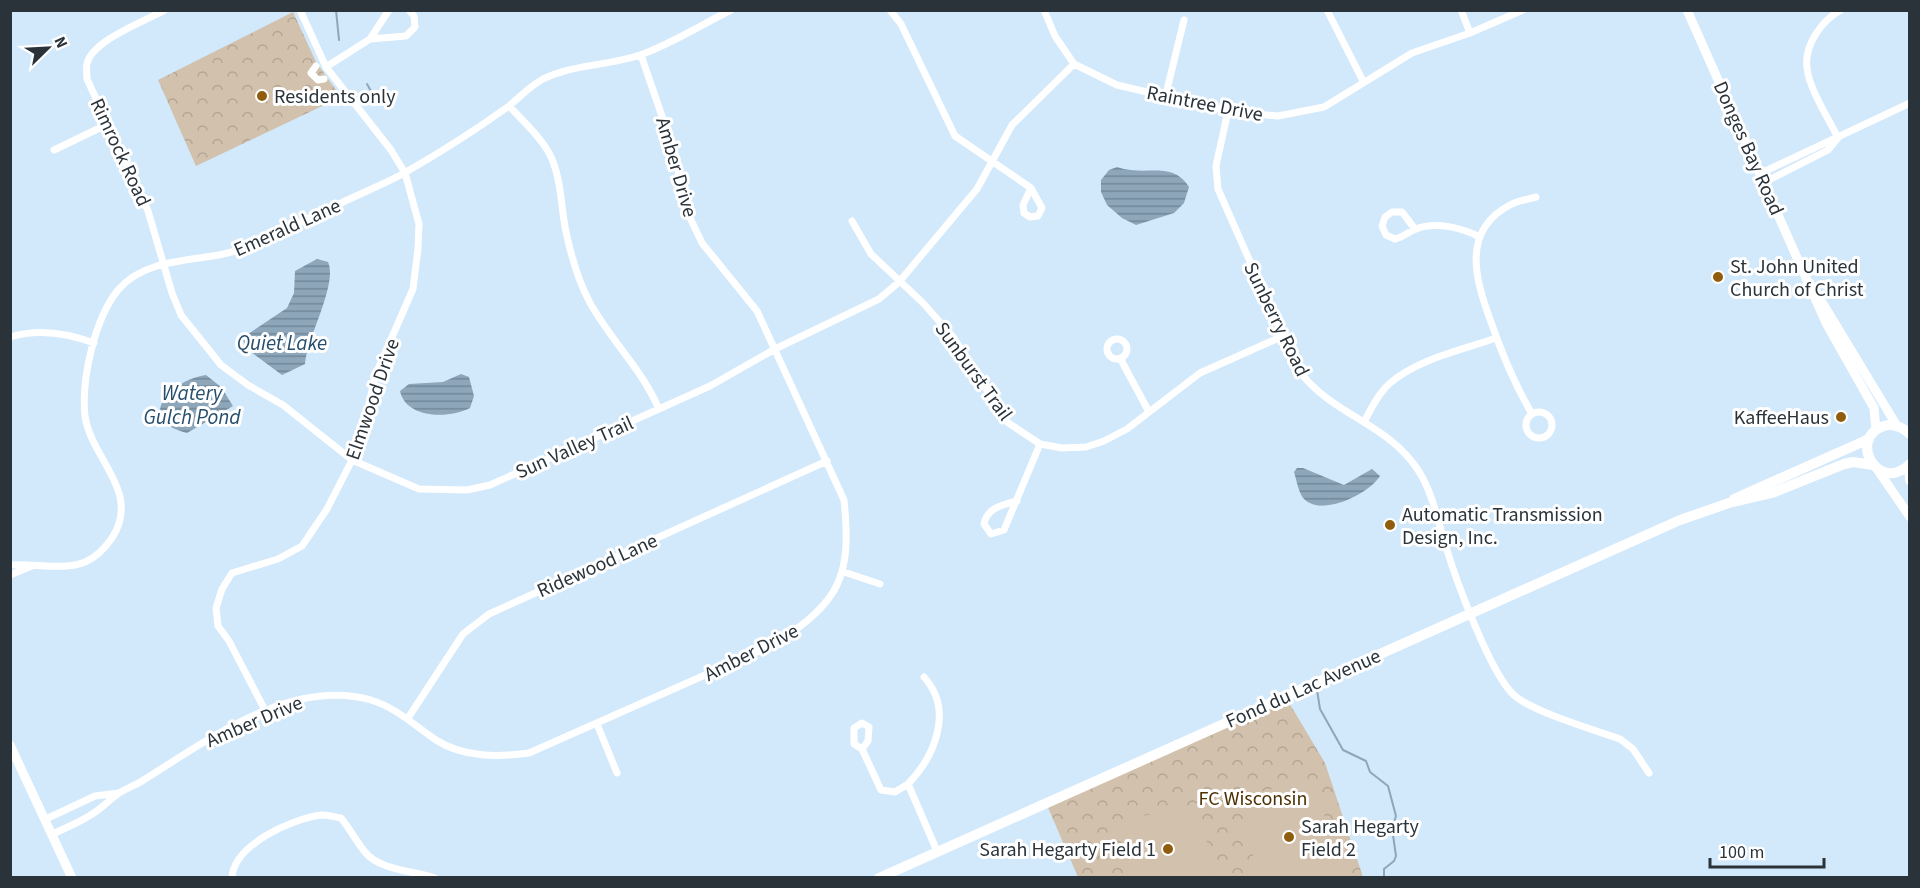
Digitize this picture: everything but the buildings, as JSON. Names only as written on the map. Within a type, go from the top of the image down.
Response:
[{"type":"main road","name":"Fond du Lac Avenue","points":[[879,878],[1633,540],[1729,502],[1749,490],[1818,463],[1886,425],[1905,430]]},
{"type":"main road","points":[[1873,434],[1868,455],[1875,467]]},
{"type":"main road","name":"Fond du Lac Avenue","points":[[1729,502],[1772,493],[1852,462],[1893,473],[1909,465]]},
{"type":"street","name":"Rimrock Road","points":[[163,264],[148,211],[87,79],[87,64],[94,50],[111,38],[165,10]]},
{"type":"street","name":"Elmwood Drive","points":[[266,712],[229,641],[218,626],[216,608],[222,589],[232,573],[278,559],[302,546],[327,509],[352,460],[366,418],[375,376],[413,289],[419,224],[405,173],[391,150],[326,68],[300,10]]},
{"type":"street","points":[[326,68],[370,39],[389,10]]},
{"type":"street","points":[[370,39],[406,36],[415,27],[414,16],[409,10]]},
{"type":"street","name":"Emerald Lane","points":[[10,566],[83,563],[103,550],[117,530],[122,511],[120,489],[110,469],[93,446],[85,417],[84,386],[94,343],[107,304],[121,286],[139,273],[163,264],[217,256],[247,248],[405,173],[509,106],[540,81],[573,67],[641,55],[731,10]]},
{"type":"street","points":[[890,10],[901,24],[955,136],[1031,189]]},
{"type":"street","name":"Raintree Drive","points":[[1044,10],[1055,36],[1074,64],[1117,85],[1228,111],[1278,116],[1324,107],[1412,53],[1470,33],[1523,10]]},
{"type":"street","points":[[1327,10],[1363,81]]},
{"type":"street","points":[[1461,10],[1470,33]]},
{"type":"street","name":"Donges Bay Road","points":[[1688,10],[1826,323],[1874,408],[1873,434]]},
{"type":"street","points":[[1838,138],[1806,68],[1813,38],[1831,16],[1841,10]]},
{"type":"street","points":[[1165,98],[1184,20]]},
{"type":"street","name":"Amber Drive","points":[[52,834],[88,817],[119,793],[141,782],[193,747],[282,704],[324,694],[371,700],[408,718],[438,742],[475,754],[499,757],[529,753],[775,644],[807,623],[836,591],[844,572],[847,534],[844,500],[757,311],[702,243],[683,203],[676,157],[641,55]]},
{"type":"street","name":"Sun Valley Trail","points":[[163,264],[181,315],[221,365],[248,386],[282,405],[352,460],[419,489],[467,490],[490,485],[710,386],[775,349],[879,299],[899,282],[977,189],[1012,125],[1074,64]]},
{"type":"street","points":[[316,66],[311,73],[318,81],[324,79]]},
{"type":"street","points":[[1763,177],[1817,144],[1838,138],[1910,103]]},
{"type":"street","points":[[509,106],[544,145],[552,159],[558,177],[571,251],[589,301],[633,361],[649,386],[659,409]]},
{"type":"street","name":"Sunberry Road","points":[[1228,111],[1216,166],[1218,189],[1297,368],[1310,387],[1335,406],[1364,422],[1400,447],[1418,470],[1427,488],[1450,559],[1471,613],[1499,677],[1515,696],[1522,701],[1620,739],[1633,749],[1649,773]]},
{"type":"street","points":[[54,150],[108,124]]},
{"type":"street","points":[[1532,414],[1516,387],[1496,338],[1474,268],[1480,237],[1489,223],[1510,205],[1536,197]]},
{"type":"street","points":[[1415,229],[1402,213],[1392,212],[1385,217],[1382,226],[1386,235],[1395,239],[1415,229],[1449,226],[1480,237]]},
{"type":"street","name":"Sunburst Trail","points":[[852,221],[871,254],[923,303],[954,338],[1007,422],[1040,444],[1062,448],[1086,447],[1104,441],[1149,412],[1200,373],[1282,336]]},
{"type":"street","name":"Donges Bay Road","points":[[1811,285],[1905,430]]},
{"type":"street","points":[[10,337],[45,332],[74,336],[94,343]]},
{"type":"street","points":[[1364,422],[1375,401],[1390,383],[1412,369],[1496,338]]},
{"type":"street","points":[[1120,358],[1149,412]]},
{"type":"street","points":[[1017,501],[986,515],[984,524],[991,534],[1004,530],[1017,501],[1040,444]]},
{"type":"street","name":"Ridewood Lane","points":[[408,718],[463,634],[489,614],[827,461]]},
{"type":"street","points":[[1909,465],[1910,481]]},
{"type":"street","points":[[1875,467],[1910,518]]},
{"type":"street","name":"Emerald Lane","points":[[10,575],[37,564]]},
{"type":"street","points":[[844,572],[880,584]]},
{"type":"street","points":[[862,749],[881,790],[895,792],[908,784],[930,756],[937,737],[936,696],[924,677]]},
{"type":"street","points":[[597,724],[617,772]]},
{"type":"street","points":[[10,745],[72,878]]},
{"type":"street","points":[[908,784],[937,851]]},
{"type":"street","name":"Amber Drive","points":[[46,819],[94,795],[119,793]]},
{"type":"street","points":[[232,878],[232,869],[250,844],[296,821],[323,815],[340,818],[355,834],[366,854],[384,864],[435,878]]},
{"type":"green space","points":[[293,12],[316,62],[341,97],[196,166],[158,80]]},
{"type":"green space","name":"Residents only","points":[[268,87],[273,96],[255,105],[251,96]]},
{"type":"green space","name":"FC Wisconsin","points":[[1285,696],[1325,763],[1363,877],[1078,877],[1046,803]]},
{"type":"green space","name":"Sarah Hegarty Field 2","points":[[1316,780],[1339,877],[1258,877],[1239,796]]},
{"type":"green space","name":"Sarah Hegarty Field 1","points":[[1198,803],[1215,877],[1133,877],[1121,821]]},
{"type":"water","points":[[1117,167],[1128,170],[1166,171],[1175,174],[1189,187],[1184,203],[1174,213],[1136,225],[1122,218],[1107,205],[1101,192],[1101,180],[1109,170]]},
{"type":"water","name":"Quiet Lake","points":[[317,259],[328,262],[330,272],[326,297],[305,364],[282,375],[247,349],[242,338],[287,308],[294,293],[295,271]]},
{"type":"water","points":[[461,374],[469,377],[474,396],[470,408],[461,412],[440,415],[419,412],[404,400],[400,391],[409,384],[443,382]]},
{"type":"water","name":"Watery Gulch Pond","points":[[206,375],[221,387],[233,406],[187,433],[171,427],[162,419],[160,410],[164,400],[181,384]]},
{"type":"water","points":[[1297,468],[1303,468],[1344,485],[1372,469],[1380,476],[1356,496],[1322,506],[1312,504],[1302,496],[1294,472]]},
{"type":"waterway","points":[[336,10],[339,40]]},
{"type":"waterway","points":[[367,84],[372,93]]},
{"type":"waterway","points":[[1317,690],[1320,709],[1343,750],[1366,761],[1370,772],[1388,786],[1396,816],[1392,828],[1396,856],[1394,861],[1384,869],[1384,878]]},
{"type":"place","name":"Residents only","points":[[262,96]]},
{"type":"place","name":"St. John United Church of Christ","points":[[1718,277]]},
{"type":"place","name":"KaffeeHaus","points":[[1841,417]]},
{"type":"place","name":"Automatic Transmission Design, Inc.","points":[[1390,525]]},
{"type":"place","name":"Sarah Hegarty Field 2","points":[[1289,837]]},
{"type":"place","name":"Sarah Hegarty Field 1","points":[[1168,849]]}]
